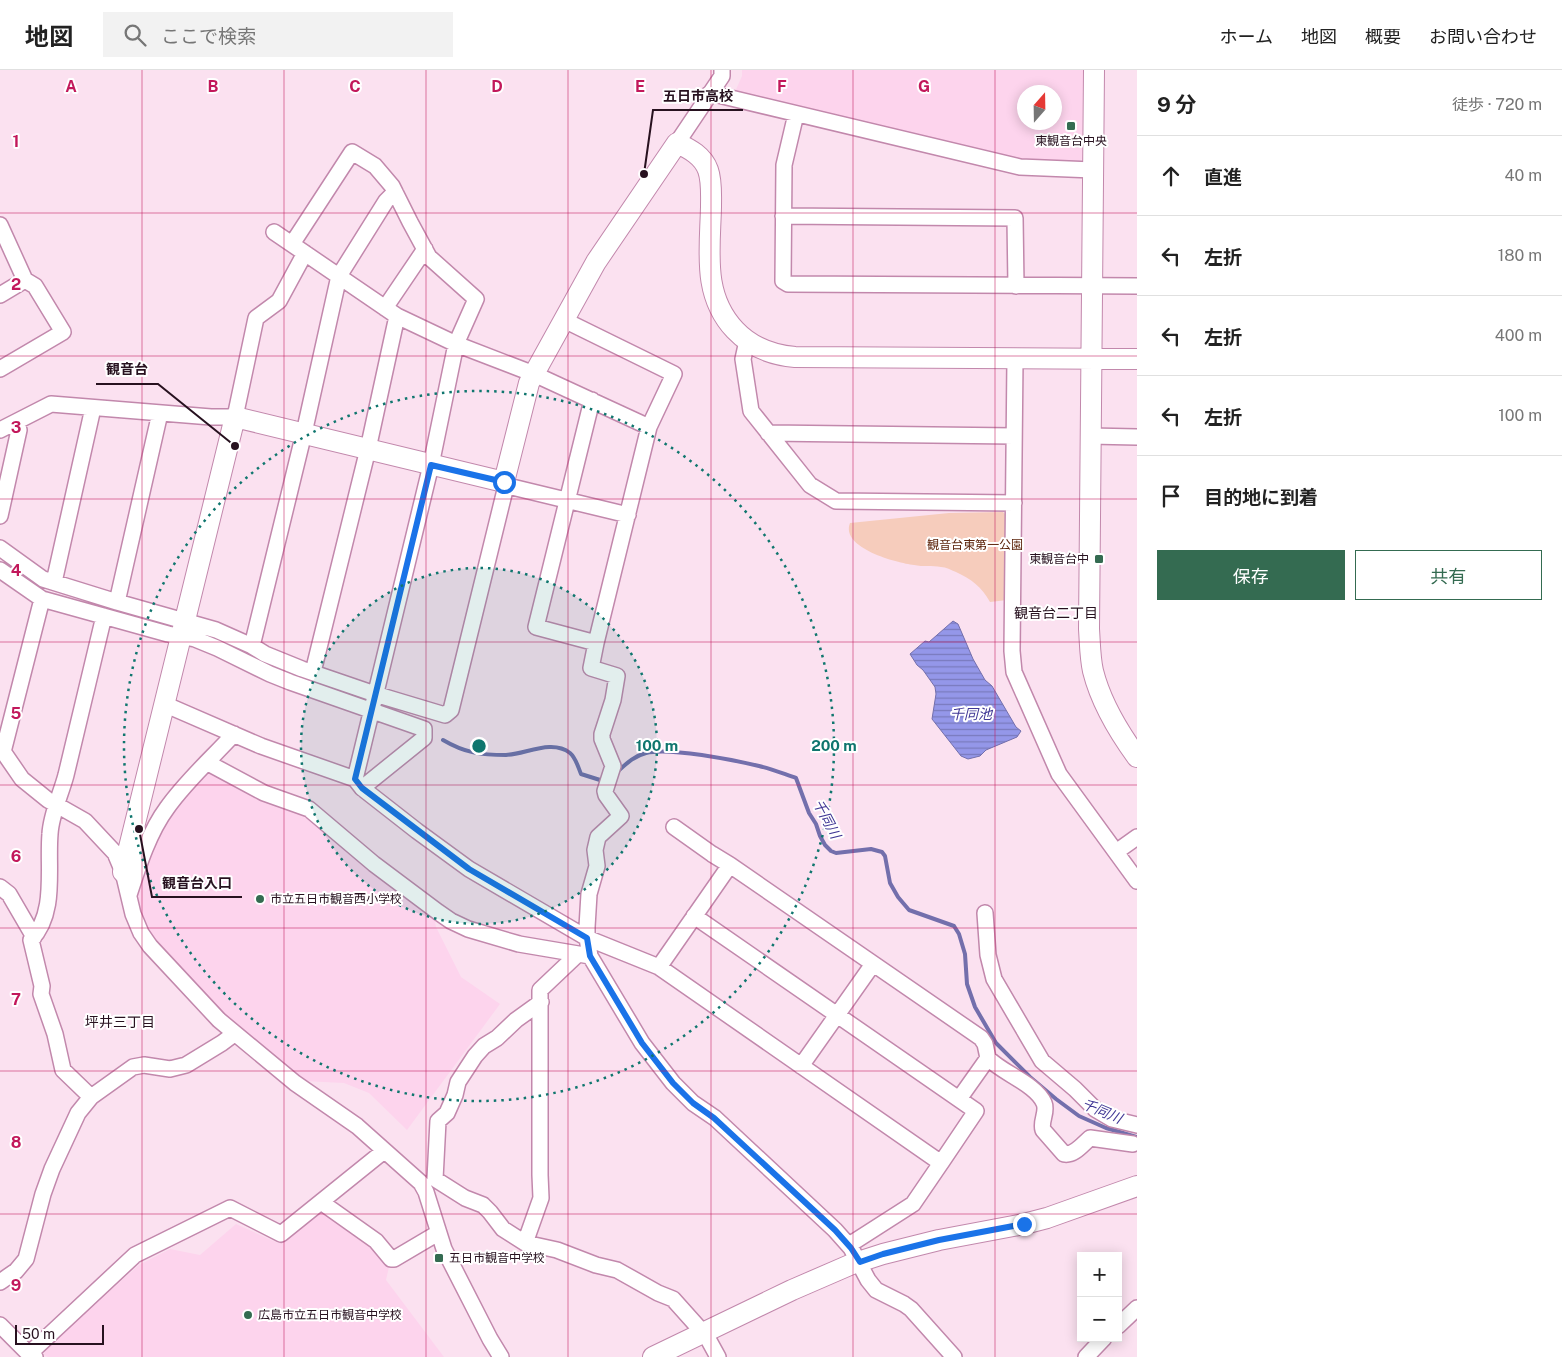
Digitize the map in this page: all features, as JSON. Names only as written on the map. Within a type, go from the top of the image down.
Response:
[{"type":"street","points":[[0,570],[42,599],[168,634],[182,628],[216,630],[265,654],[313,672],[375,694],[445,715],[451,710],[529,383],[596,262],[722,76],[722,70]]},
{"type":"street","points":[[1094,70],[1089,629],[1093,670],[1104,704],[1122,737],[1136,755]]},
{"type":"street","points":[[710,93],[1020,167],[1093,170]]},
{"type":"street","points":[[796,114],[784,165],[783,281],[788,284],[1137,286]]},
{"type":"street","points":[[677,143],[698,155],[708,169],[711,193],[710,270],[714,295],[717,306],[724,317],[747,341],[775,354],[795,357],[1137,359]]},
{"type":"street","points":[[292,244],[352,152],[375,166],[392,186],[429,257],[476,299],[456,344],[431,465],[371,711],[358,783]]},
{"type":"street","points":[[252,646],[304,433],[339,276],[386,201],[395,192]]},
{"type":"street","points":[[783,216],[1015,218],[1016,286]]},
{"type":"street","points":[[0,225],[25,280],[34,286],[63,332],[0,369]]},
{"type":"street","points":[[274,232],[391,312],[456,344],[534,374],[649,427]]},
{"type":"street","points":[[313,672],[368,449],[391,312],[425,249]]},
{"type":"street","points":[[123,872],[235,417],[256,318],[279,302],[305,253]]},
{"type":"street","points":[[0,295],[25,280]]},
{"type":"street","points":[[525,1243],[541,1198],[540,990],[584,955],[590,894],[597,866],[596,841],[620,816],[605,791],[613,766],[602,739],[613,700],[617,676],[591,668],[649,427],[674,374],[564,320]]},
{"type":"street","points":[[747,341],[743,359],[751,411],[810,485],[836,501],[1014,503]]},
{"type":"street","points":[[1016,359],[1012,651],[1014,672],[1059,774],[1137,880]]},
{"type":"street","points":[[592,400],[536,627],[596,643]]},
{"type":"street","points":[[0,430],[51,404],[235,417],[504,482],[512,487],[628,515]]},
{"type":"street","points":[[54,582],[93,408]]},
{"type":"street","points":[[117,602],[160,413]]},
{"type":"street","points":[[0,516],[19,430],[17,422]]},
{"type":"street","points":[[768,433],[1014,436]]},
{"type":"street","points":[[1090,436],[1137,437]]},
{"type":"street","points":[[0,548],[43,579],[117,602],[182,628],[270,674],[424,729],[424,738],[358,783]]},
{"type":"street","points":[[42,599],[2,750],[22,779],[48,800],[80,818],[115,853],[123,872],[133,914],[141,934],[150,946],[234,1034],[295,1083],[357,1126],[384,1151],[428,1181],[483,1205],[502,1229],[525,1243],[557,1250],[622,1273],[658,1293],[676,1300],[709,1340],[718,1357]]},
{"type":"street","points":[[91,1097],[63,1070],[55,1034],[41,994],[42,986],[31,940],[42,922],[46,910],[49,886],[50,824],[62,790],[104,616]]},
{"type":"street","points":[[164,704],[261,746],[358,783],[469,869],[587,938],[659,967],[941,1164]]},
{"type":"street","points":[[128,897],[136,873],[159,820],[177,795],[234,734]]},
{"type":"street","points":[[208,763],[264,793],[309,809],[374,864],[451,921],[494,938],[584,955],[634,1031],[673,1083],[693,1103],[714,1118],[835,1230],[854,1254],[868,1280],[876,1290],[911,1308],[954,1357]]},
{"type":"street","points":[[674,827],[981,1038],[985,1044],[988,1058],[993,1064],[1028,1086],[1039,1096],[1045,1107],[1043,1130],[1064,1154],[1072,1153],[1090,1138],[1135,1143]]},
{"type":"street","points":[[1116,852],[1137,837]]},
{"type":"street","points":[[659,967],[730,864]]},
{"type":"street","points":[[0,887],[9,894],[34,936]]},
{"type":"street","points":[[985,913],[988,955],[994,979],[1042,1061],[1096,1110],[1112,1119],[1137,1125]]},
{"type":"street","points":[[653,1357],[814,1280],[854,1254],[913,1204],[976,1112],[694,916]]},
{"type":"street","points":[[801,1066],[872,964]]},
{"type":"street","points":[[501,1357],[448,1258],[438,1233],[426,1192],[438,1121],[447,1113],[452,1105],[461,1076],[484,1046],[497,1038],[516,1020],[541,1002]]},
{"type":"street","points":[[0,1282],[16,1271],[26,1259],[43,1194],[52,1169],[78,1113],[91,1097],[133,1067],[144,1065],[170,1069],[186,1065],[234,1034]]},
{"type":"street","points":[[959,1099],[988,1058]]},
{"type":"street","points":[[0,1325],[32,1355],[135,1255],[230,1208],[280,1234],[384,1151]]},
{"type":"street","points":[[854,1254],[883,1254],[939,1240],[1047,1218],[1137,1186]]},
{"type":"street","points":[[320,1202],[375,1240],[390,1259],[394,1259],[438,1233]]},
{"type":"street","points":[[1122,1322],[1137,1308]]},
{"type":"street","points":[[1086,1357],[1100,1342]]},
{"type":"shaded area","points":[[742,70],[1083,70],[1082,159],[1079,162],[1018,160],[734,94],[742,76]]},
{"type":"shaded area","points":[[211,771],[304,812],[434,915],[436,927],[461,977],[500,1004],[407,1130],[369,1093],[344,1083],[303,1081],[229,1020],[150,936],[145,928],[138,904],[137,890],[161,823],[207,772]]},
{"type":"shaded area","name":"広島市立五日市観音中学校","points":[[323,1209],[368,1242],[389,1267],[386,1280],[444,1357],[48,1357],[44,1355],[45,1349],[139,1265],[170,1249],[200,1255],[236,1224],[278,1243]]},
{"type":"green space","name":"観音台東第一公園","points":[[1003,512],[1008,517],[1007,600],[990,602],[976,584],[947,568],[906,564],[872,553],[853,540],[849,532],[850,523],[949,513]]},
{"type":"water","name":"千同池","points":[[953,621],[958,624],[973,659],[985,680],[992,686],[1016,727],[1021,731],[1017,737],[986,750],[980,756],[968,759],[961,756],[932,719],[936,694],[935,687],[910,654],[925,641],[929,642]]},
{"type":"waterway","name":"千同川","points":[[443,740],[466,750],[489,754],[506,755],[539,748],[555,747],[563,749],[574,757],[581,774],[600,780],[604,778]]},
{"type":"waterway","name":"千同川","points":[[617,772],[642,754],[670,752],[748,763],[796,778],[820,836],[831,851],[836,853],[871,849],[882,852],[885,856],[890,883],[898,897],[909,910],[954,926],[959,934],[965,954],[967,984],[975,1007],[996,1043],[1030,1077],[1079,1116],[1106,1128],[1137,1137]]},
{"type":"place","name":"東観音台中央","points":[[1071,126]]},
{"type":"place","name":"五日市高校","points":[[644,174]]},
{"type":"place","name":"観音台","points":[[235,446]]},
{"type":"place","name":"東観音台中","points":[[1099,559]]},
{"type":"place","name":"観音台入口","points":[[139,829]]},
{"type":"place","name":"市立五日市観音西小学校","points":[[260,899]]},
{"type":"place","name":"五日市観音中学校","points":[[439,1258]]},
{"type":"place","name":"広島市立五日市観音中学校","points":[[248,1315]]},
{"type":"district","name":"観音台二丁目","points":[[1056,613]]},
{"type":"district","name":"坪井三丁目","points":[[120,1022]]},
{"type":"route","points":[[504,482],[431,465],[355,779],[362,788],[469,869],[587,938],[590,956],[634,1031],[673,1083],[693,1103],[714,1118],[835,1230],[851,1248],[860,1262],[883,1254],[939,1240],[1024,1224]]}]
